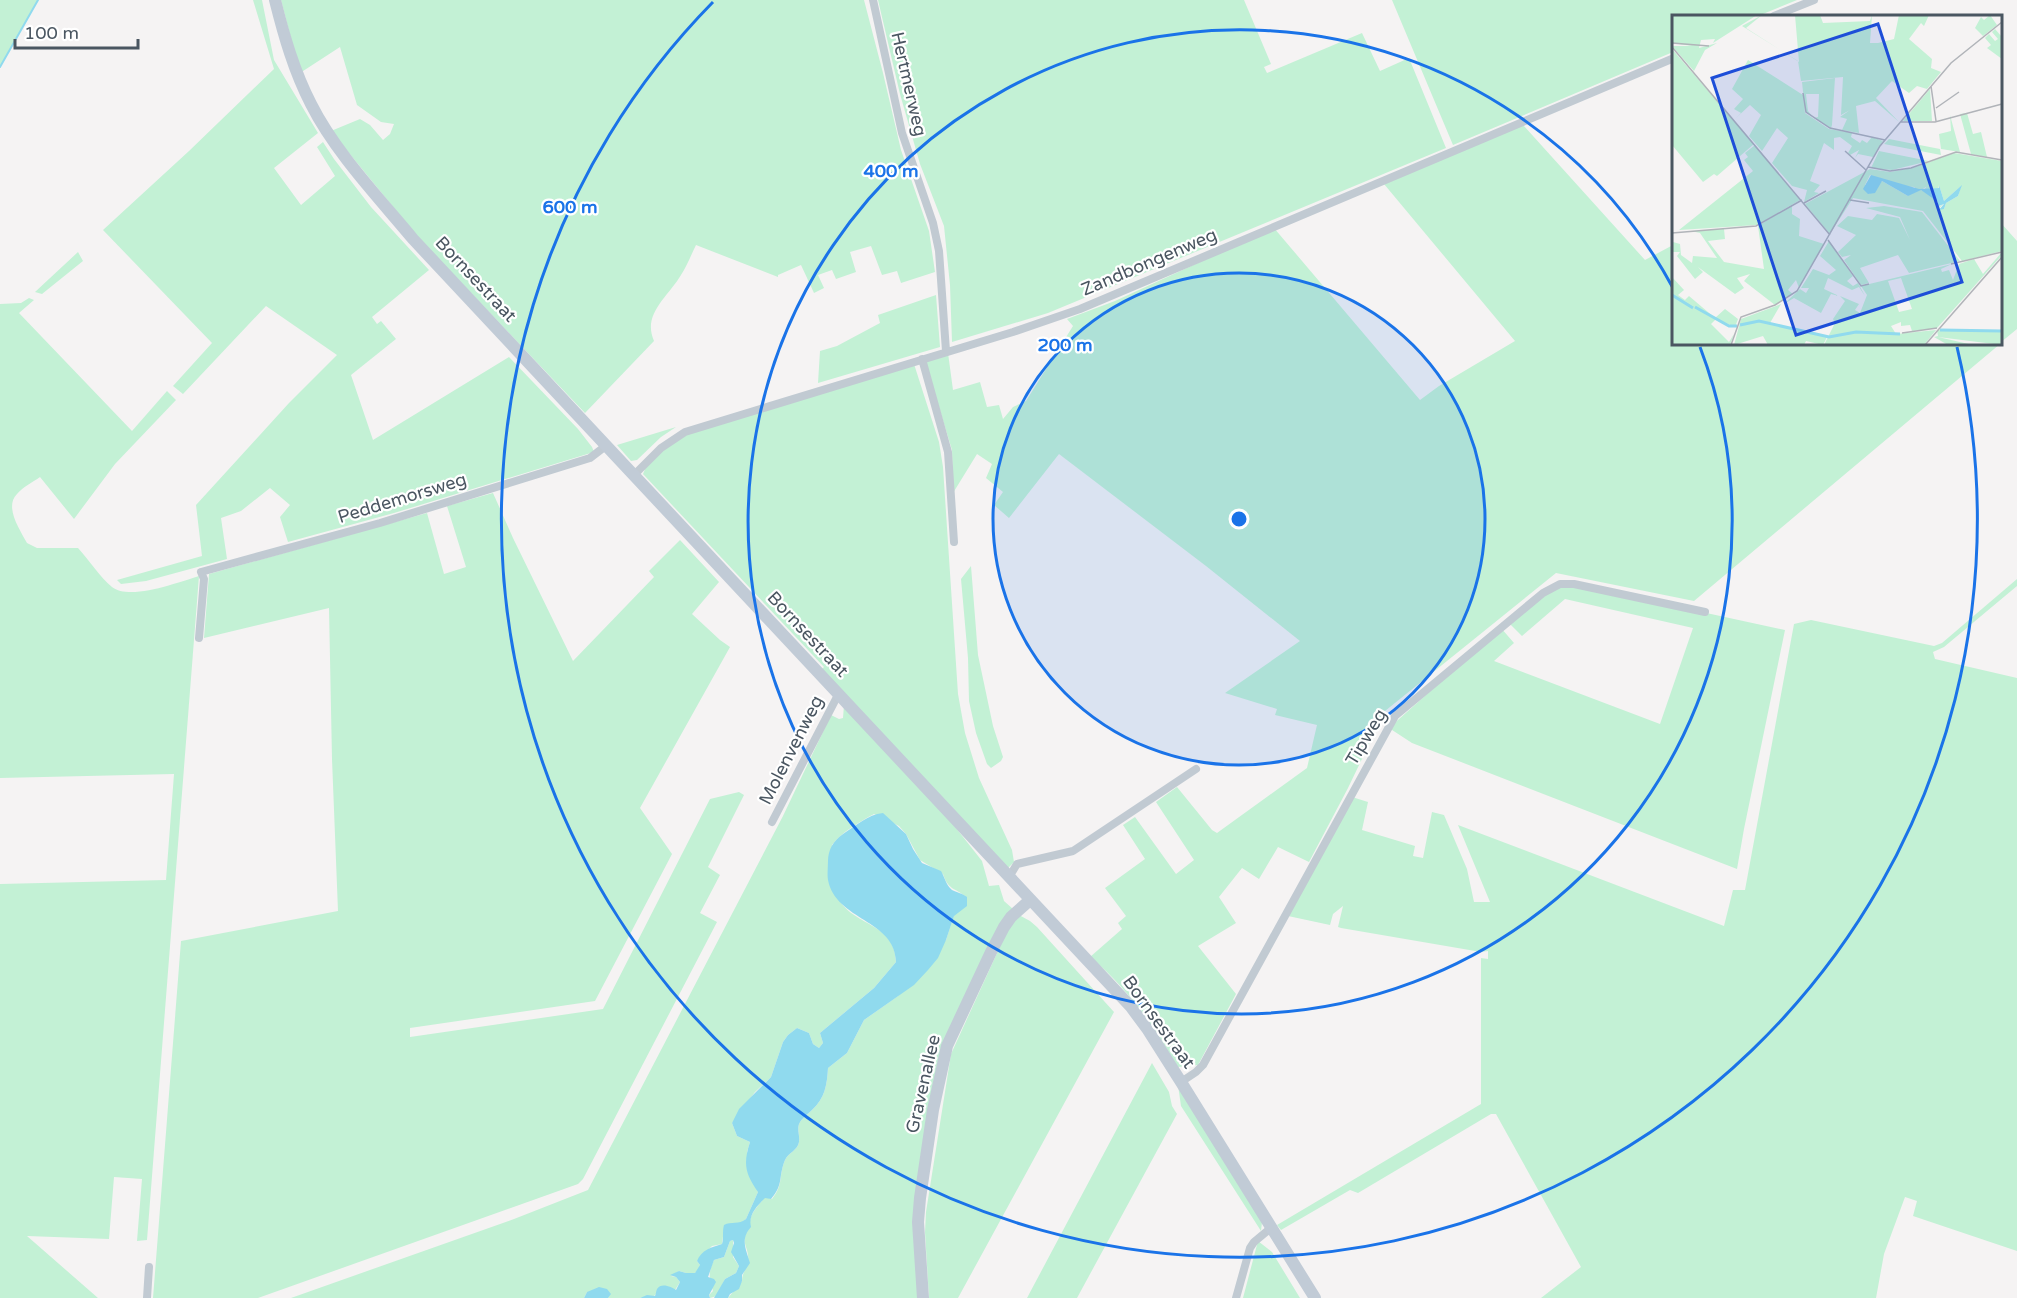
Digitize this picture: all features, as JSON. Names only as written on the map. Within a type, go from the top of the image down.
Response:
[{"type":"street","name":"Bornsestraat","points":[[275,0],[298,77],[312,106],[330,135],[369,187],[413,239],[1131,1007],[1148,1030],[1316,1298]]},
{"type":"street","name":"Hertmerweg","points":[[873,0],[902,133],[933,223],[937,242],[946,351]]},
{"type":"street","points":[[1776,15],[1814,0]]},
{"type":"street","name":"Zandbongenweg","points":[[634,475],[661,448],[685,432],[1013,332],[1080,309],[1672,59]]},
{"type":"street","points":[[922,359],[948,452],[954,542]]},
{"type":"street","name":"Peddemorsweg","points":[[199,638],[204,579],[201,572],[380,523],[590,458],[607,445]]},
{"type":"street","name":"Tipweg","points":[[1181,1082],[1203,1065],[1395,716],[1543,593],[1560,584],[1574,584],[1705,612]]},
{"type":"street","name":"Molenvenweg","points":[[772,822],[839,693]]},
{"type":"street","points":[[1009,877],[1017,864],[1073,851],[1196,769]]},
{"type":"street","name":"Gravenallee","points":[[923,1298],[918,1222],[920,1198],[933,1110],[947,1046],[1004,927],[1011,917],[1030,900]]},
{"type":"street","points":[[1236,1298],[1250,1248],[1272,1227]]},
{"type":"street","points":[[147,1298],[149,1267]]},
{"type":"green space","points":[[0,0],[38,0],[0,67]]},
{"type":"green space","points":[[253,0],[262,0],[274,60],[318,133],[274,168],[301,205],[335,176],[317,147],[323,142],[371,207],[429,270],[372,317],[377,324],[381,321],[396,339],[351,375],[373,440],[509,357],[578,429],[594,452],[394,513],[288,542],[280,517],[290,505],[270,488],[241,511],[221,518],[227,559],[146,581],[121,584],[117,580],[202,556],[196,505],[289,403],[337,355],[266,306],[183,394],[173,386],[212,343],[103,230],[274,69]]},
{"type":"green space","points":[[281,0],[864,0],[901,150],[929,231],[935,272],[901,283],[897,271],[882,275],[871,246],[850,252],[856,272],[836,279],[832,270],[818,275],[824,288],[814,293],[801,265],[778,277],[696,245],[683,272],[654,314],[651,331],[654,341],[585,413],[416,235],[331,131],[360,119],[370,125],[383,140],[390,134],[394,124],[381,122],[357,105],[340,47],[300,73]]},
{"type":"green space","points":[[878,0],[1244,0],[1271,64],[1264,67],[1267,73],[1362,33],[1380,71],[1409,58],[1446,148],[1048,313],[952,342],[950,285],[944,226],[920,164],[900,94]]},
{"type":"green space","points":[[1392,0],[1797,0],[1760,15],[1672,15],[1672,52],[1453,145]]},
{"type":"green space","points":[[1523,125],[1645,260],[1672,246],[1672,345],[1999,345],[1694,601],[1556,573],[1385,711],[1309,862],[1278,847],[1259,879],[1242,868],[1219,897],[1236,923],[1198,946],[1236,994],[1198,1065],[1178,1067],[1128,994],[1090,957],[1122,929],[1118,923],[1126,916],[1105,888],[1145,859],[1123,825],[1135,817],[1176,874],[1194,860],[1156,802],[1177,787],[1212,830],[1217,833],[1307,768],[1317,725],[1275,715],[1277,709],[1225,693],[1300,641],[1059,454],[1009,518],[994,505],[1003,492],[986,478],[992,464],[977,454],[953,493],[952,450],[925,361],[948,353],[953,390],[980,382],[987,407],[999,405],[1003,419],[1013,407],[1026,401],[1073,326],[1067,319],[1115,301],[1274,228],[1420,400],[1439,386],[1515,341],[1384,184]]},
{"type":"green space","points":[[2002,224],[2017,241],[2017,329],[2002,341]]},
{"type":"green space","points":[[78,252],[83,261],[42,294],[35,292]]},
{"type":"green space","points":[[936,295],[940,347],[818,383],[820,351],[837,346],[880,323],[878,315]]},
{"type":"green space","points":[[29,298],[34,300],[19,313],[132,431],[167,391],[176,400],[115,464],[74,519],[40,477],[19,491],[13,499],[13,512],[27,543],[37,548],[78,548],[108,583],[120,591],[155,589],[199,576],[147,1240],[137,1241],[142,1179],[114,1177],[109,1239],[27,1236],[98,1298],[0,1298],[0,884],[166,880],[174,774],[0,778],[0,304],[21,303]]},
{"type":"green space","points":[[914,364],[939,442],[943,467],[958,694],[965,733],[979,778],[1012,850],[1014,862],[1008,868],[820,671],[824,667],[643,474],[646,467],[674,438]]},
{"type":"green space","points":[[676,427],[661,437],[637,460],[631,461],[617,445]]},
{"type":"green space","points":[[493,493],[573,661],[654,577],[649,571],[680,540],[719,582],[692,614],[730,647],[640,808],[672,854],[595,1001],[410,1028],[410,1037],[603,1009],[710,799],[739,792],[744,795],[708,867],[720,875],[700,913],[717,922],[583,1179],[578,1184],[258,1298],[153,1298],[181,941],[338,911],[329,608],[204,638],[209,574],[427,513],[444,574],[466,567],[447,506]]},
{"type":"green space","points":[[971,566],[978,655],[993,726],[1003,757],[991,768],[987,764],[976,733],[969,701],[968,658],[961,579]]},
{"type":"green space","points":[[2017,579],[2017,586],[1944,647],[1933,652],[1935,659],[2017,678],[2017,1251],[1913,1216],[1917,1201],[1905,1197],[1884,1254],[1876,1298],[1541,1298],[1581,1267],[1496,1114],[1491,1114],[1358,1193],[1350,1190],[1281,1230],[1277,1225],[1481,1104],[1481,958],[1488,959],[1488,951],[1481,952],[1341,928],[1338,927],[1343,906],[1333,914],[1330,925],[1288,916],[1352,797],[1368,802],[1362,830],[1415,846],[1413,856],[1423,858],[1432,812],[1444,815],[1467,869],[1474,902],[1490,902],[1458,825],[1724,926],[1733,890],[1745,890],[1794,624],[1811,620],[1934,646],[1942,643]]},
{"type":"green space","points":[[1573,584],[1785,630],[1737,869],[1412,743],[1389,728],[1501,628],[1514,643],[1494,661],[1660,724],[1693,628],[1565,599],[1522,636],[1509,623],[1552,589]]},
{"type":"green space","points":[[844,705],[930,795],[982,861],[989,886],[999,885],[1004,901],[1013,909],[943,1046],[916,1215],[919,1298],[728,1298],[742,1281],[748,1261],[745,1237],[752,1215],[765,1197],[772,1199],[776,1194],[785,1160],[798,1145],[799,1124],[823,1096],[828,1068],[847,1053],[864,1020],[898,996],[946,940],[954,915],[967,898],[950,887],[943,874],[920,860],[899,826],[874,814],[846,832],[832,845],[836,890],[839,900],[846,909],[874,926],[889,940],[894,949],[896,962],[874,988],[820,1033],[823,1043],[819,1048],[813,1044],[809,1033],[797,1028],[783,1042],[771,1077],[755,1092],[732,1123],[737,1136],[750,1142],[747,1152],[758,1192],[746,1219],[723,1237],[722,1244],[712,1246],[697,1261],[700,1265],[695,1273],[679,1271],[671,1276],[676,1277],[680,1282],[675,1290],[657,1293],[653,1297],[640,1298],[608,1298],[610,1293],[587,1292],[584,1298],[291,1298],[514,1219],[588,1190],[783,816],[831,715],[839,719],[843,718]]},
{"type":"green space","points":[[1019,915],[1037,927],[1114,1012],[958,1298],[929,1298],[926,1212],[951,1054],[1008,929]]},
{"type":"green space","points":[[1152,1063],[1169,1092],[1172,1106],[1177,1114],[1077,1298],[1027,1298]]},
{"type":"green space","points":[[1178,1085],[1262,1222],[1261,1231],[1181,1106]]},
{"type":"green space","points":[[733,1240],[733,1257],[739,1266],[736,1273],[725,1279],[717,1296],[710,1298],[709,1295],[713,1291],[710,1275],[712,1264],[714,1260],[724,1257],[730,1241]]},
{"type":"green space","points":[[1258,1241],[1272,1252],[1300,1298],[1243,1298]]},
{"type":"water","points":[[883,813],[906,834],[922,863],[941,871],[952,890],[967,897],[967,906],[954,916],[938,958],[928,970],[914,985],[864,1020],[847,1053],[828,1068],[823,1096],[799,1124],[798,1145],[785,1160],[778,1189],[771,1199],[765,1198],[752,1215],[751,1227],[745,1240],[750,1263],[742,1275],[739,1289],[730,1294],[728,1298],[714,1298],[725,1279],[736,1273],[739,1266],[731,1252],[733,1240],[730,1241],[724,1257],[714,1260],[708,1277],[716,1282],[709,1295],[710,1298],[640,1298],[647,1295],[655,1296],[657,1289],[664,1285],[676,1290],[680,1282],[676,1277],[670,1275],[679,1271],[695,1273],[700,1265],[697,1261],[701,1254],[722,1244],[724,1225],[746,1219],[758,1192],[746,1168],[746,1156],[750,1142],[737,1136],[732,1123],[739,1109],[771,1077],[783,1042],[788,1035],[797,1028],[809,1033],[813,1044],[819,1048],[823,1043],[820,1033],[874,988],[896,962],[893,948],[886,937],[842,904],[833,894],[828,880],[829,853],[836,840],[867,818]]},
{"type":"water","points":[[599,1287],[607,1289],[611,1294],[608,1298],[584,1298],[587,1292]]},
{"type":"waterway","points":[[0,67],[38,0]]}]
